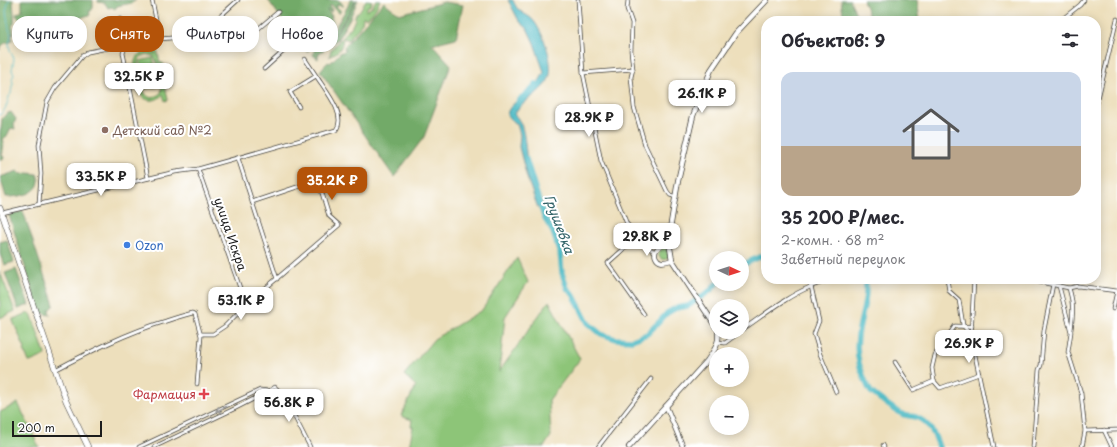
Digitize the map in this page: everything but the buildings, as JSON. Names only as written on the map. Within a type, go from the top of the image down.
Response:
[{"type":"main road","points":[[709,317],[672,260],[668,235],[678,181],[693,116],[711,70],[736,33],[767,0]]},
{"type":"main road","points":[[1,210],[66,401],[88,447]]},
{"type":"main road","points":[[629,447],[707,361],[717,347],[718,342]]},
{"type":"street","points":[[152,0],[155,16]]},
{"type":"street","points":[[164,38],[182,36],[205,30],[238,0]]},
{"type":"street","points":[[578,0],[583,73],[601,161],[627,224],[646,246],[655,252],[659,261],[665,262],[672,260]]},
{"type":"street","points":[[628,0],[627,10],[632,24],[631,51],[633,69],[631,77],[634,107],[645,145],[667,190],[670,195],[676,197]]},
{"type":"street","points":[[1066,16],[1084,0]]},
{"type":"street","points":[[259,28],[278,12]]},
{"type":"street","points":[[1101,86],[1117,19]]},
{"type":"street","points":[[38,204],[41,174],[39,145],[47,102],[55,88],[82,56],[88,52],[95,51]]},
{"type":"street","points":[[123,52],[148,178]]},
{"type":"street","points":[[264,69],[283,52]]},
{"type":"street","points":[[1,210],[38,204],[175,172],[198,169],[336,130],[339,126],[339,120],[335,105],[305,59]]},
{"type":"street","points":[[583,73],[633,69]]},
{"type":"street","points":[[299,107],[290,92],[316,76]]},
{"type":"street","points":[[238,158],[277,280]]},
{"type":"street","name":"улица Искра","points":[[198,169],[246,305]]},
{"type":"street","points":[[201,334],[213,334],[225,326],[246,305],[277,280],[339,225],[329,216],[318,180],[252,202]]},
{"type":"street","points":[[638,236],[608,263],[644,314]]},
{"type":"street","points":[[655,252],[659,246],[669,242]]},
{"type":"street","points":[[749,325],[771,309],[811,286],[818,284]]},
{"type":"street","points":[[948,284],[949,291],[959,300],[963,326],[971,336]]},
{"type":"street","points":[[974,284],[971,336],[994,447]]},
{"type":"street","points":[[1033,447],[1037,381],[1041,365],[1044,330],[1053,284],[1069,288],[1078,286],[1117,291],[1113,309]]},
{"type":"street","points":[[811,286],[819,321],[814,334],[820,354],[836,392]]},
{"type":"street","points":[[1058,286],[1071,332]]},
{"type":"street","points":[[1069,288],[1073,310],[1068,352],[1081,393],[1085,431],[1082,447]]},
{"type":"street","points":[[55,370],[117,339],[154,324],[193,313],[195,314],[201,334],[197,384]]},
{"type":"street","points":[[972,326],[955,326],[935,355],[932,368],[934,381],[940,388],[979,374]]},
{"type":"street","points":[[718,342],[725,343],[730,339]]},
{"type":"street","points":[[895,362],[913,390],[934,381]]},
{"type":"street","points":[[598,447],[652,379]]},
{"type":"street","points":[[154,447],[275,387],[284,396],[310,447]]},
{"type":"street","points":[[139,447],[260,390],[269,391]]},
{"type":"street","points":[[666,406],[683,447]]},
{"type":"street","points":[[1104,430],[1112,447]]},
{"type":"street","points":[[1085,431],[1117,430]]},
{"type":"green space","points":[[0,0],[13,0],[14,16],[12,16],[12,40],[11,42],[5,43],[0,50]]},
{"type":"green space","points":[[22,0],[93,0],[93,8],[89,11],[90,15],[87,16],[17,16],[17,13],[22,11]]},
{"type":"green space","points":[[98,0],[136,0],[132,3],[117,6],[114,9],[112,7],[108,8],[105,3],[98,2]]},
{"type":"green space","points":[[268,0],[334,0],[340,1],[343,5],[343,7],[339,4],[336,6],[341,11],[339,13],[331,4],[330,6],[332,11],[327,10],[332,16],[280,16]]},
{"type":"green space","points":[[350,0],[355,0],[338,30],[338,23]]},
{"type":"green space","points":[[356,0],[358,0],[350,18],[338,38],[338,30]]},
{"type":"green space","points":[[366,0],[372,1],[371,5],[367,7],[366,11],[372,7],[376,0],[380,0],[371,15],[366,18],[363,17],[360,27],[349,40],[343,38],[338,51],[338,42],[352,26],[355,15]]},
{"type":"green space","points":[[841,0],[850,0],[857,16],[843,16]]},
{"type":"green space","points":[[863,0],[917,0],[919,16],[869,16]]},
{"type":"green space","points":[[384,2],[399,14],[444,2],[463,5],[456,38],[432,44],[451,65],[424,137],[394,177],[320,71],[328,62],[330,63],[341,52],[344,52],[344,47]]},
{"type":"green space","points":[[143,52],[155,54],[154,52],[158,52],[160,63],[163,63],[167,86],[165,87],[168,100],[165,101],[163,94],[158,99],[148,100],[142,96],[139,89],[135,60]],"holes":[[[146,54],[153,56],[157,62],[157,65],[155,66],[153,58],[140,61],[141,69],[139,69],[138,64],[141,57]],[[160,78],[162,88],[161,93],[153,98],[146,95],[144,90],[142,82],[144,89],[161,86]]]},
{"type":"green space","points":[[314,52],[320,52],[318,55],[318,59],[313,54]]},
{"type":"green space","points":[[330,52],[336,52],[329,57]]},
{"type":"green space","points":[[11,112],[16,119],[14,124],[15,129],[11,128],[8,135],[3,139],[2,155],[4,158],[0,160],[0,131],[2,119],[6,114]]},
{"type":"green space","points":[[18,171],[20,174],[37,174],[39,179],[38,185],[27,194],[6,197],[0,177]]},
{"type":"green space","points":[[23,211],[54,305],[49,310],[50,315],[39,312],[9,215]]},
{"type":"green space","points":[[7,240],[14,262],[4,265],[0,254],[0,242]]},
{"type":"green space","points":[[664,248],[668,250],[670,254],[668,258],[664,260],[660,258],[658,254],[660,250]]},
{"type":"green space","points":[[517,258],[528,282],[505,317],[499,372],[549,301],[580,359],[549,400],[551,436],[544,447],[409,447],[413,427],[411,426],[412,420],[401,416],[416,386],[404,375],[434,339],[482,310]]},
{"type":"green space","points":[[16,269],[29,305],[18,309],[5,273]]},
{"type":"green space","points":[[0,272],[15,311],[0,318]]},
{"type":"green space","points":[[29,313],[32,316],[45,354],[44,356],[30,362],[13,321],[13,319]]},
{"type":"green space","points":[[18,403],[39,447],[0,447],[0,412]]},
{"type":"water","points":[[508,0],[513,0],[517,8],[532,19],[536,24],[544,40],[550,59],[550,76],[547,82],[514,114],[523,131],[533,185],[538,199],[548,217],[544,217],[538,208],[527,178],[519,147],[520,135],[517,124],[507,115],[513,104],[535,87],[544,72],[527,28],[519,21]]},
{"type":"waterway","points":[[0,115],[5,109],[11,94],[13,84],[12,78],[14,75],[12,70],[14,59],[9,45],[11,35],[6,11],[9,0]]},
{"type":"waterway","name":"Грушевка","points":[[518,102],[536,84]]},
{"type":"waterway","name":"Грушевка","points":[[526,159],[544,217],[553,232],[560,252],[562,273],[567,288],[573,294],[588,323],[601,334],[616,339],[632,340],[647,334],[667,313],[676,308],[688,306],[710,291]]},
{"type":"waterway","name":"Грушевка","points":[[749,262],[761,256]]},
{"type":"waterway","name":"Грушевка","points":[[866,284],[866,293],[857,346],[861,370],[867,384],[871,392],[897,411],[904,415],[916,417],[925,422],[936,438],[939,447]]},
{"type":"place","name":"Детский сад №2","points":[[105,130]]},
{"type":"place","name":"Ozon","points":[[127,245]]},
{"type":"place","name":"Фармация","points":[[204,394]]}]
